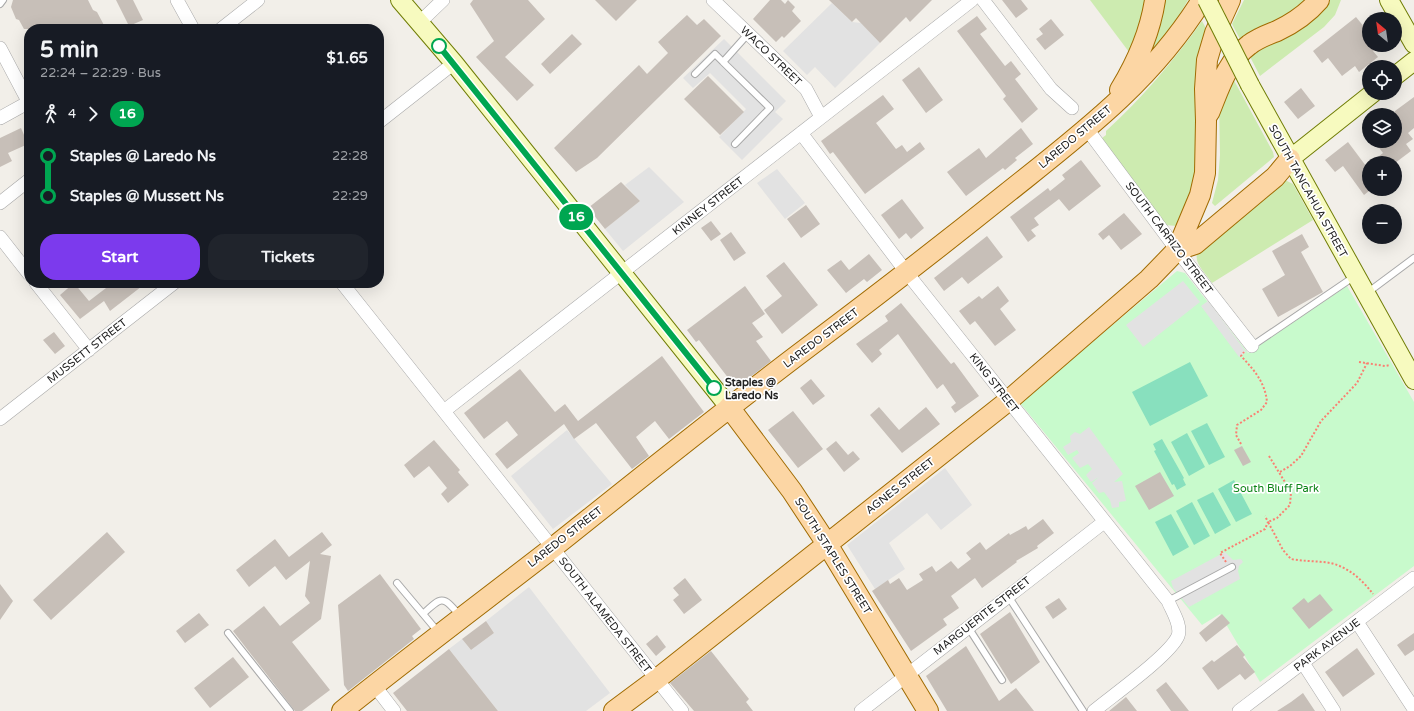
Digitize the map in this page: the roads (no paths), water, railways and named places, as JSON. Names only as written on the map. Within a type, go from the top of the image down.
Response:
[{"type":"main road","points":[[400,0],[454,63],[729,407]]},
{"type":"main road","points":[[1106,113],[1138,57],[1152,18],[1155,0]]},
{"type":"main road","name":"LAREDO STREET","points":[[342,711],[552,548],[729,407],[907,273],[1087,129],[1132,88],[1158,60],[1178,36],[1202,0]]},
{"type":"main road","name":"SOUTH TANCAHUA STREET","points":[[1207,0],[1250,85],[1290,159],[1414,380]]},
{"type":"main road","points":[[1177,250],[1200,195],[1205,173],[1205,89],[1208,60],[1215,33],[1230,0]]},
{"type":"main road","points":[[1206,121],[1223,78],[1235,59],[1248,45],[1262,36],[1293,23],[1307,13],[1319,0]]},
{"type":"main road","points":[[1389,0],[1414,44]]},
{"type":"main road","points":[[1402,70],[1414,60]]},
{"type":"main road","points":[[1177,250],[1195,244],[1275,177],[1290,159],[1364,100]]},
{"type":"main road","name":"AGNES STREET","points":[[614,711],[657,679],[1008,401],[1149,279],[1177,250]]},
{"type":"main road","name":"SOUTH STAPLES STREET","points":[[729,407],[769,458],[827,544],[928,711]]},
{"type":"street","points":[[177,0],[190,24]]},
{"type":"street","points":[[227,24],[258,0]]},
{"type":"street","points":[[419,23],[443,0]]},
{"type":"street","name":"WACO STREET","points":[[713,0],[806,89],[821,117]]},
{"type":"street","name":"KINNEY STREET","points":[[444,411],[972,0]]},
{"type":"street","points":[[983,0],[1051,89],[1072,108]]},
{"type":"street","points":[[0,48],[24,94]]},
{"type":"street","points":[[384,118],[454,63]]},
{"type":"street","points":[[0,118],[24,106]]},
{"type":"street","name":"SOUTH CARRIZO STREET","points":[[1087,129],[1177,250],[1251,345]]},
{"type":"street","name":"KING STREET","points":[[801,133],[907,273],[1168,601],[1179,626],[1179,635],[1163,655],[1094,711]]},
{"type":"street","points":[[0,203],[24,184]]},
{"type":"street","points":[[0,237],[24,268]]},
{"type":"street","points":[[40,288],[88,350]]},
{"type":"street","name":"MUSSETT STREET","points":[[0,419],[168,288]]},
{"type":"street","name":"SOUTH ALAMEDA STREET","points":[[346,288],[682,711]]},
{"type":"street","name":"MARGUERITE STREET","points":[[861,711],[1104,522]]},
{"type":"street","name":"PARK AVENUE","points":[[1240,711],[1414,578]]},
{"type":"street","points":[[1358,622],[1414,709]]},
{"type":"street","points":[[1303,663],[1334,711]]},
{"type":"street","points":[[374,685],[394,711]]},
{"type":"lane","points":[[0,4],[3,0]]},
{"type":"lane","points":[[723,62],[748,34]]},
{"type":"lane","points":[[694,74],[715,54],[770,108],[734,144]]},
{"type":"lane","points":[[1365,294],[1414,258]]},
{"type":"lane","points":[[1251,345],[1355,276]]},
{"type":"lane","points":[[1168,601],[1230,567]]},
{"type":"lane","points":[[397,583],[440,634]]},
{"type":"lane","points":[[1008,596],[1083,711]]},
{"type":"lane","points":[[422,614],[435,602],[442,600],[447,601],[461,618]]},
{"type":"lane","points":[[968,627],[1002,680]]},
{"type":"lane","points":[[228,633],[290,711]]},
{"type":"place","name":"Staples @ Laredo Ns","points":[[714,388]]},
{"type":"park label","name":"South Bluff Park","points":[[1276,488]]}]
